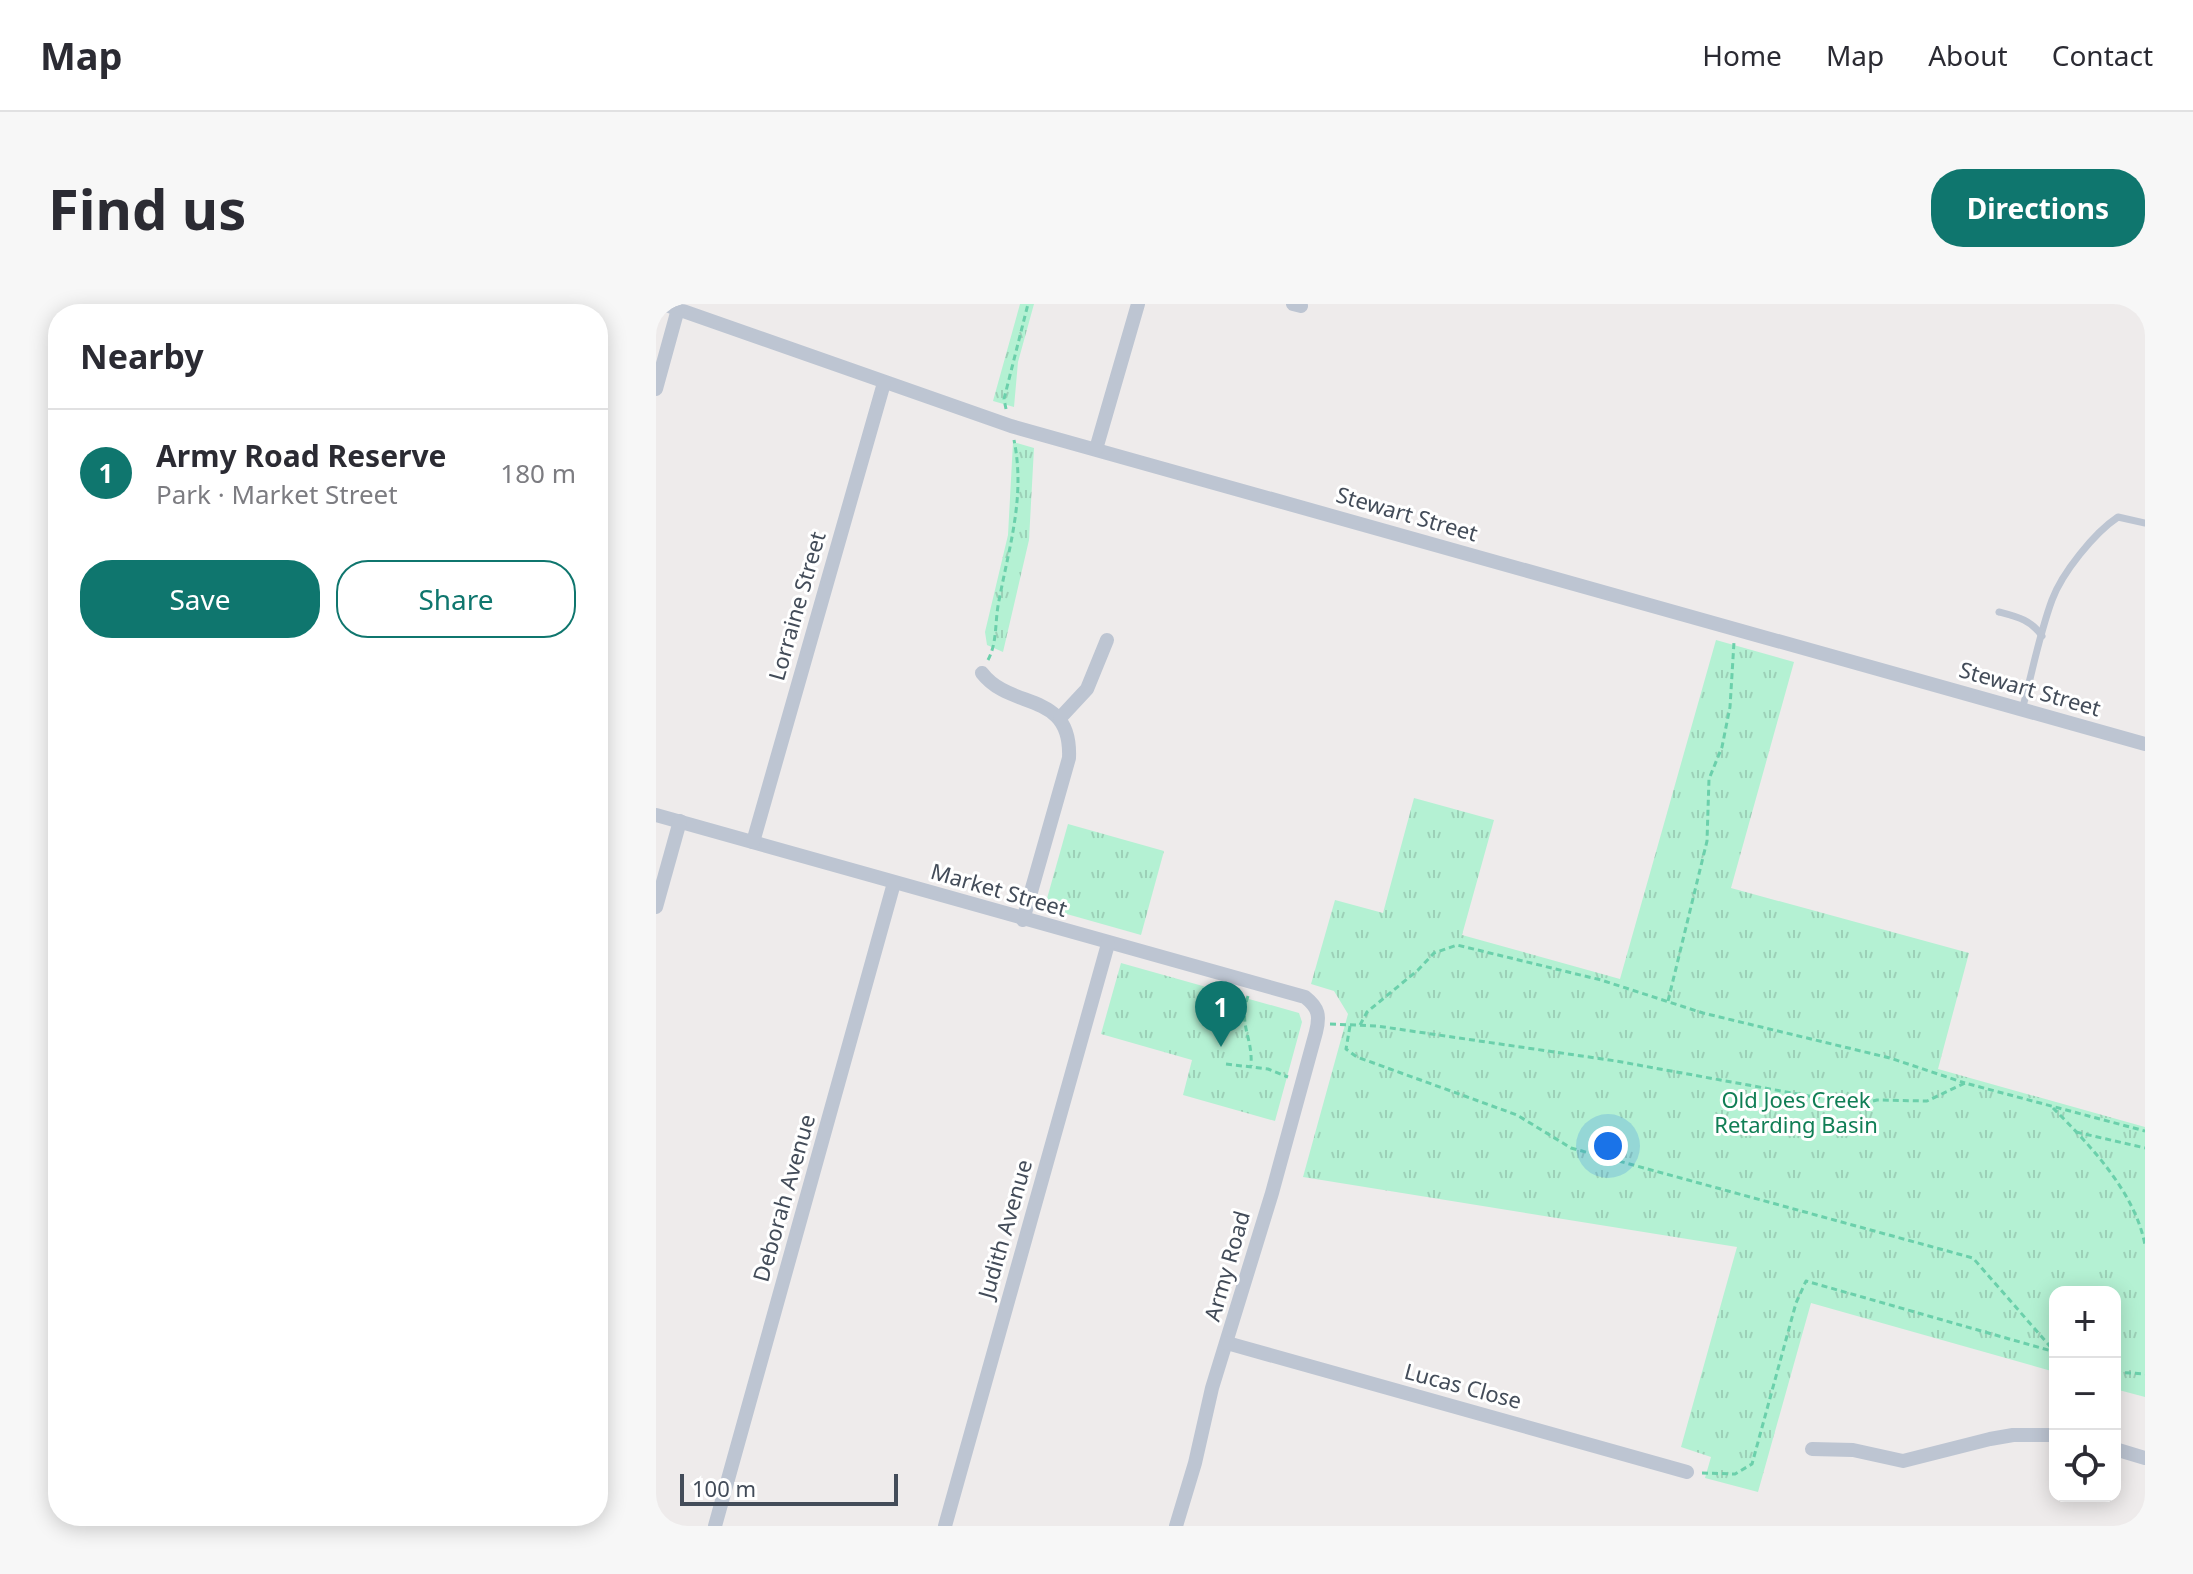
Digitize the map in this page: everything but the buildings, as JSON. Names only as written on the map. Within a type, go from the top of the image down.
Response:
[{"type":"street","name":"Stewart Street","points":[[663,304],[1011,426],[2145,744]]},
{"type":"street","points":[[1096,449],[1138,304]]},
{"type":"street","points":[[656,389],[678,309]]},
{"type":"street","name":"Lorraine Street","points":[[753,842],[884,383]]},
{"type":"street","points":[[1060,718],[1087,689],[1107,640]]},
{"type":"street","points":[[982,673],[992,686],[1032,700],[1060,718],[1070,744],[1069,758],[1023,920]]},
{"type":"street","name":"Market Street","points":[[656,815],[1305,997],[1316,1005],[1319,1018]]},
{"type":"street","points":[[656,907],[680,821]]},
{"type":"street","name":"Deborah Avenue","points":[[715,1526],[894,883]]},
{"type":"street","name":"Judith Avenue","points":[[945,1526],[1108,944]]},
{"type":"street","name":"Army Road","points":[[1176,1526],[1195,1463],[1212,1388],[1319,1018]]},
{"type":"street","name":"Lucas Close","points":[[1227,1343],[1687,1472]]},
{"type":"street","points":[[1812,1449],[1853,1450],[1903,1461],[1990,1439],[2013,1435],[2049,1435]]},
{"type":"street","points":[[2121,1451],[2145,1458]]},
{"type":"lane","points":[[2022,710],[2052,598],[2103,526],[2118,517],[2145,523]]},
{"type":"lane","points":[[1999,612],[2023,618],[2034,625],[2042,636]]},
{"type":"path","points":[[994,649],[1001,588],[1017,517],[1016,449],[1004,399],[1028,304]]},
{"type":"path","points":[[1668,1001],[1707,841],[1709,779],[1722,747],[1730,707],[1734,642]]},
{"type":"path","points":[[1360,1025],[1367,1012],[1434,953],[1457,945],[1601,980],[1703,1013],[1890,1058],[1965,1083],[2145,1131]]},
{"type":"path","points":[[1248,996],[1243,1015],[1251,1044],[1251,1066]]},
{"type":"path","points":[[1319,1018],[1330,1024],[1360,1025],[1616,1061],[1858,1105],[1877,1100],[1927,1101],[1965,1083]]},
{"type":"path","points":[[1350,1025],[1346,1049],[1357,1057],[1517,1115],[1571,1148],[1973,1258],[2049,1345]]},
{"type":"path","points":[[1226,1064],[1268,1069],[1289,1077]]},
{"type":"path","points":[[2051,1106],[2123,1191],[2142,1227],[2145,1245]]},
{"type":"path","points":[[2076,1132],[2145,1148]]},
{"type":"path","points":[[1687,1472],[1735,1474],[1752,1464],[1796,1303],[1806,1281],[2049,1350]]},
{"type":"path","points":[[2121,1372],[2145,1374]]},
{"type":"green space","points":[[1020,304],[1034,304],[1018,362],[1014,407],[993,401]]},
{"type":"green space","points":[[1013,442],[1034,448],[1029,540],[1003,652],[987,645],[985,632],[1008,535]]},
{"type":"green space","name":"Old Joes Creek Retarding Basin","points":[[1716,640],[1794,662],[1731,888],[1969,953],[1938,1069],[2145,1127],[2145,1397],[2121,1391],[2121,1286],[2049,1286],[2049,1370],[1811,1303],[1758,1492],[1705,1478],[1711,1457],[1681,1447],[1737,1247],[1303,1177],[1348,1014],[1334,991],[1311,984],[1335,900],[1383,913],[1414,798],[1494,820],[1462,935],[1620,979]]},
{"type":"green space","points":[[1068,824],[1164,851],[1141,935],[1049,909],[1046,902]]},
{"type":"green space","points":[[1121,963],[1299,1013],[1302,1022],[1275,1121],[1183,1095],[1192,1060],[1101,1034]]},
{"type":"place","name":"Army Road Reserve","points":[[1221,1047]]}]
